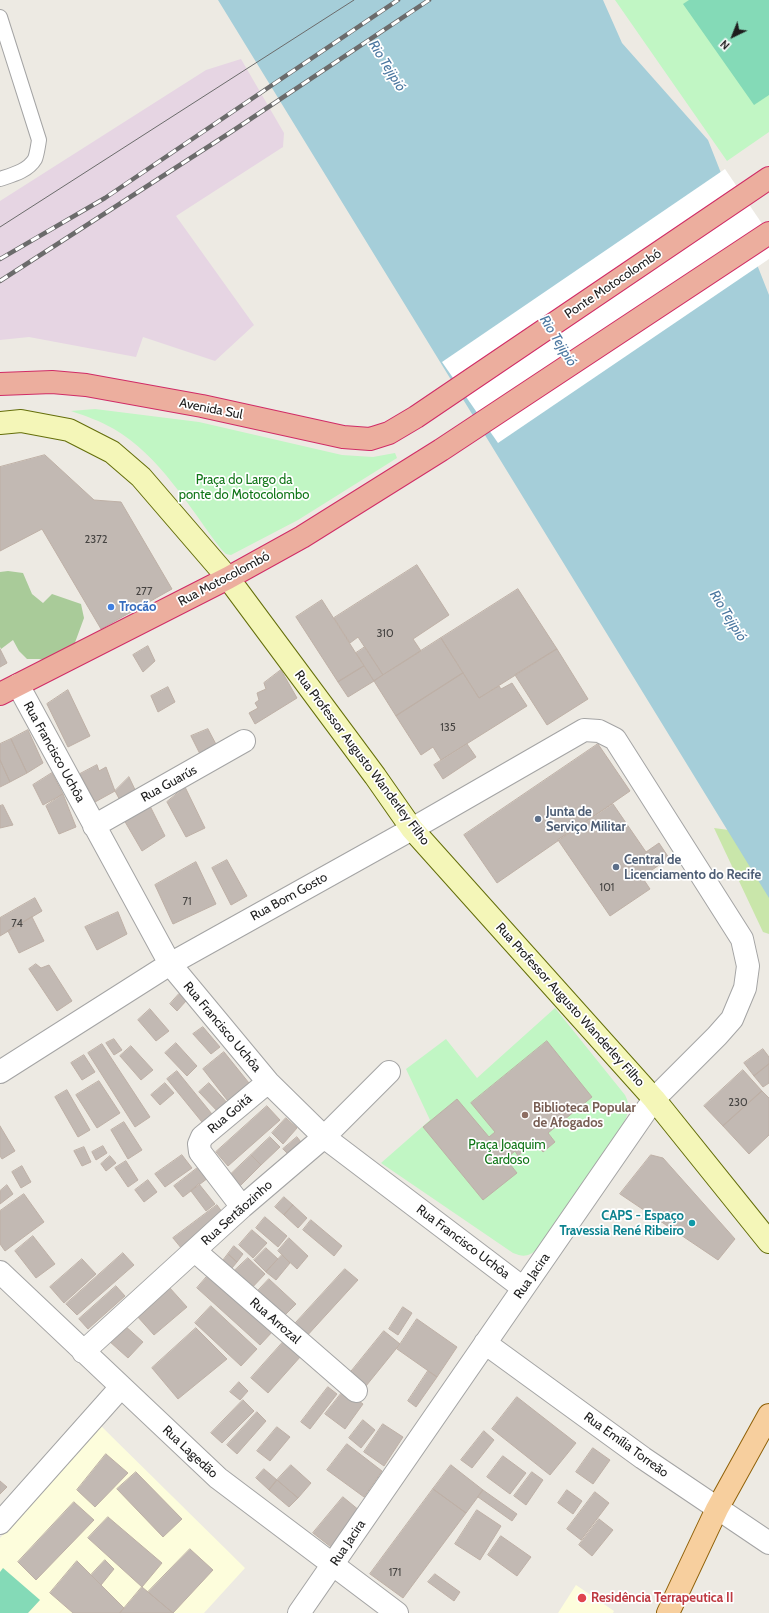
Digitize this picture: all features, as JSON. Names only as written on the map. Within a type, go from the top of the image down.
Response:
[{"type":"highway","name":"Ponte Motocolombó","points":[[416,417],[769,178]]},
{"type":"highway","name":"Rua Motocolombó","points":[[9,690],[228,578],[302,537],[441,450],[769,233]]},
{"type":"highway","name":"Avenida Sul","points":[[0,384],[52,382],[86,385],[202,406],[343,437],[370,439],[389,433],[416,417]]},
{"type":"main road","name":"Rua Professor Augusto Wanderley Filho","points":[[0,423],[21,421],[69,430],[112,452],[142,477],[228,578],[375,776],[412,829],[654,1099],[769,1242]]},
{"type":"main road","points":[[668,1613],[717,1509],[769,1415]]},
{"type":"street","name":"Rua Francisco Uchôa","points":[[9,690],[94,826],[170,964],[268,1082],[324,1137],[523,1288]]},
{"type":"street","name":"Rua Bom Gosto","points":[[0,1072],[170,964],[412,829],[584,730]]},
{"type":"street","name":"Rua Jacira","points":[[299,1613],[333,1566],[654,1099],[732,1019],[745,988],[748,966],[742,939],[615,739],[599,731],[584,730]]},
{"type":"street","name":"Rua Guarús","points":[[94,826],[244,741]]},
{"type":"street","name":"Rua Sertãozinho","points":[[84,1352],[242,1207],[324,1137],[389,1072]]},
{"type":"street","name":"Rua Goitá","points":[[242,1207],[200,1152],[199,1144],[202,1137],[268,1082]]},
{"type":"street","name":"Rua Arrozal","points":[[194,1250],[356,1390]]},
{"type":"street","name":"Rua Lagedão","points":[[0,1272],[218,1478],[397,1613]]},
{"type":"street","points":[[0,1295],[33,1302]]},
{"type":"street","name":"Rua Emília Torreão","points":[[485,1343],[643,1458],[769,1543]]},
{"type":"street","points":[[0,1523],[121,1387]]},
{"type":"lane","points":[[0,17],[39,140],[35,159],[27,167],[15,174],[0,179]]},
{"type":"shaded area","points":[[241,59],[284,133],[283,147],[176,216],[254,325],[215,361],[143,337],[136,357],[29,337],[0,340],[0,201],[206,70]]},
{"type":"shaded area","points":[[99,1424],[245,1568],[204,1613],[0,1613],[0,1538]]},
{"type":"shaded area","name":"Residência Terrapeutica II","points":[[576,1585],[614,1611],[613,1613],[558,1613]]},
{"type":"green space","points":[[615,0],[769,0],[769,132],[727,161]]},
{"type":"green space","points":[[689,0],[769,0],[769,95],[754,105],[683,4]]},
{"type":"green space","name":"Praça do Largo da ponte do Motocolombo","points":[[95,409],[199,422],[342,455],[373,457],[395,453],[397,458],[298,520],[231,555],[226,554],[221,549],[173,483],[145,453],[114,429],[71,411]]},
{"type":"green space","points":[[8,571],[23,573],[32,594],[43,603],[52,594],[81,604],[84,618],[73,648],[53,662],[39,659],[27,659],[19,651],[13,640],[1,649],[0,647],[0,572]]},
{"type":"green space","points":[[714,828],[736,831],[769,845],[769,934],[763,932]]},
{"type":"green space","name":"Praça Joaquim Cardoso","points":[[555,1008],[625,1095],[628,1103],[628,1110],[623,1124],[537,1249],[529,1255],[523,1256],[513,1253],[381,1163],[430,1120],[406,1069],[446,1039],[477,1078]]},
{"type":"green space","points":[[3,1568],[40,1600],[28,1613],[0,1613],[0,1572]]},
{"type":"water","name":"Rio Tejipió","points":[[218,0],[603,0],[622,43],[708,140],[769,295],[769,898]]},
{"type":"pier","points":[[725,169],[769,234],[769,259],[498,443],[442,362]]},
{"type":"building","points":[[45,455],[94,500],[121,502],[172,589],[101,629],[42,529],[0,551],[0,467]]},
{"type":"building","points":[[417,565],[449,615],[413,639],[421,651],[383,675],[358,637],[350,643],[334,618]]},
{"type":"building","points":[[518,589],[557,649],[479,698],[441,638]]},
{"type":"building","points":[[322,600],[364,666],[338,682],[296,617]]},
{"type":"building","points":[[441,638],[463,673],[396,716],[374,681]]},
{"type":"building","points":[[148,646],[155,661],[143,672],[133,655]]},
{"type":"building","points":[[365,647],[383,675],[374,681],[356,653]]},
{"type":"building","points":[[0,649],[7,663],[0,667]]},
{"type":"building","points":[[557,649],[588,699],[547,725],[515,675]]},
{"type":"building","points":[[364,666],[374,681],[348,697],[338,682]]},
{"type":"building","points":[[281,670],[297,698],[255,724],[249,713],[258,708],[255,703],[259,700],[257,693],[266,689],[264,683]]},
{"type":"building","points":[[463,673],[479,698],[499,686],[501,689],[512,683],[527,706],[441,760],[433,747],[421,755],[396,716]]},
{"type":"building","points":[[168,687],[175,702],[158,712],[151,696]]},
{"type":"building","points":[[68,690],[90,736],[68,747],[47,704]]},
{"type":"building","points":[[208,729],[219,750],[202,758],[191,736]]},
{"type":"building","points":[[28,730],[43,763],[27,773],[11,739]]},
{"type":"building","points":[[11,739],[27,773],[10,782],[0,760],[0,744]]},
{"type":"building","points":[[467,744],[476,757],[443,779],[434,765]]},
{"type":"building","name":"Junta de Serviço Militar","points":[[598,744],[630,791],[497,883],[464,835]]},
{"type":"building","points":[[0,760],[10,782],[0,787]]},
{"type":"building","points":[[97,765],[99,771],[106,767],[115,791],[95,802],[80,774]]},
{"type":"building","points":[[52,773],[63,794],[43,805],[33,785]]},
{"type":"building","points":[[129,777],[138,796],[122,804],[115,791]]},
{"type":"building","points":[[185,787],[205,828],[186,837],[167,802]]},
{"type":"building","points":[[63,794],[76,827],[59,834],[46,806]]},
{"type":"building","name":"Central de Licenciamento do Recife","points":[[613,804],[646,852],[659,843],[669,858],[642,877],[650,889],[610,916],[558,840]]},
{"type":"building","points":[[3,805],[13,825],[0,828],[0,806]]},
{"type":"building","points":[[150,806],[165,836],[142,851],[124,820]]},
{"type":"building","points":[[227,860],[247,896],[231,905],[212,868]]},
{"type":"building","points":[[196,862],[216,904],[173,924],[155,885]]},
{"type":"building","points":[[35,898],[42,911],[0,936],[0,918]]},
{"type":"building","points":[[118,912],[127,934],[97,950],[85,927]]},
{"type":"building","points":[[32,917],[44,941],[19,953],[8,931]]},
{"type":"building","points":[[36,964],[41,968],[49,965],[72,1001],[57,1011],[29,969]]},
{"type":"building","points":[[179,994],[186,1001],[177,1011],[170,1004]]},
{"type":"building","points":[[150,1009],[169,1031],[156,1041],[138,1020]]},
{"type":"building","points":[[203,1027],[220,1047],[211,1054],[193,1034]]},
{"type":"building","points":[[114,1039],[122,1050],[114,1055],[106,1043]]},
{"type":"building","name":"Biblioteca Popular de Afogados","points":[[547,1041],[592,1097],[548,1133],[555,1142],[543,1152],[534,1142],[518,1156],[515,1151],[506,1159],[517,1173],[483,1200],[423,1127],[457,1099],[489,1137],[495,1132],[471,1103]]},
{"type":"building","points":[[176,1043],[197,1066],[187,1076],[165,1053]]},
{"type":"building","points":[[102,1044],[150,1117],[135,1127],[88,1053]]},
{"type":"building","points":[[131,1046],[153,1070],[141,1080],[120,1056]]},
{"type":"building","points":[[763,1049],[769,1057],[769,1064],[754,1076],[744,1063]]},
{"type":"building","points":[[224,1052],[253,1088],[231,1105],[203,1069]]},
{"type":"building","points":[[84,1055],[95,1072],[82,1080],[71,1063]]},
{"type":"building","points":[[769,1064],[769,1083],[763,1087],[754,1076]]},
{"type":"building","points":[[743,1070],[762,1091],[723,1126],[704,1106]]},
{"type":"building","points":[[177,1071],[216,1119],[206,1127],[167,1079]]},
{"type":"building","points":[[99,1081],[120,1113],[97,1128],[76,1095]]},
{"type":"building","points":[[165,1083],[174,1093],[160,1105],[151,1095]]},
{"type":"building","points":[[209,1083],[231,1107],[221,1115],[199,1092]]},
{"type":"building","points":[[67,1090],[90,1130],[78,1137],[55,1097]]},
{"type":"building","points":[[762,1091],[769,1098],[769,1135],[749,1154],[723,1126]]},
{"type":"building","points":[[267,1106],[280,1120],[228,1166],[216,1152]]},
{"type":"building","points":[[286,1118],[297,1128],[283,1144],[272,1133]]},
{"type":"building","points":[[124,1122],[142,1150],[128,1159],[111,1130]]},
{"type":"building","points":[[0,1126],[15,1151],[2,1159],[0,1156]]},
{"type":"building","points":[[270,1137],[280,1147],[261,1165],[251,1155]]},
{"type":"building","points":[[297,1137],[301,1142],[288,1154],[283,1149]]},
{"type":"building","points":[[103,1146],[107,1153],[96,1160],[92,1152]]},
{"type":"building","points":[[84,1147],[91,1162],[82,1166],[74,1151]]},
{"type":"building","points":[[182,1155],[192,1168],[165,1187],[155,1174]]},
{"type":"building","points":[[251,1155],[261,1165],[240,1186],[230,1175]]},
{"type":"building","name":"CAPS - Espaço Travessia René Ribeiro","points":[[651,1155],[663,1158],[735,1239],[718,1260],[620,1194]]},
{"type":"building","points":[[110,1156],[116,1163],[106,1171],[101,1164]]},
{"type":"building","points":[[126,1161],[138,1180],[128,1187],[115,1168]]},
{"type":"building","points":[[22,1166],[31,1182],[21,1188],[12,1172]]},
{"type":"building","points":[[200,1166],[208,1178],[183,1197],[174,1186]]},
{"type":"building","points":[[148,1180],[157,1192],[144,1202],[135,1190]]},
{"type":"building","points":[[199,1184],[215,1204],[206,1211],[191,1191]]},
{"type":"building","points":[[7,1185],[13,1194],[0,1204],[0,1191]]},
{"type":"building","points":[[24,1194],[44,1222],[5,1251],[0,1244],[0,1211]]},
{"type":"building","points":[[284,1197],[293,1205],[284,1215],[275,1207]]},
{"type":"building","points":[[217,1205],[225,1216],[182,1249],[173,1238]]},
{"type":"building","points":[[293,1205],[307,1218],[298,1228],[284,1215]]},
{"type":"building","points":[[265,1217],[287,1236],[278,1247],[256,1228]]},
{"type":"building","points":[[311,1220],[342,1246],[334,1256],[303,1230]]},
{"type":"building","points":[[252,1230],[267,1243],[253,1258],[239,1245]]},
{"type":"building","points":[[33,1236],[55,1264],[36,1278],[15,1251]]},
{"type":"building","points":[[289,1238],[308,1256],[297,1269],[278,1251]]},
{"type":"building","points":[[234,1246],[243,1254],[237,1262],[228,1254]]},
{"type":"building","points":[[266,1248],[278,1259],[266,1272],[254,1260]]},
{"type":"building","points":[[123,1253],[134,1265],[77,1315],[66,1304]]},
{"type":"building","points":[[228,1254],[237,1262],[227,1274],[218,1267]]},
{"type":"building","points":[[282,1255],[290,1263],[276,1280],[266,1272]]},
{"type":"building","points":[[248,1258],[265,1274],[248,1292],[230,1275]]},
{"type":"building","points":[[82,1259],[96,1274],[64,1303],[50,1287]]},
{"type":"building","points":[[345,1269],[358,1280],[305,1338],[292,1327]]},
{"type":"building","points":[[210,1273],[273,1331],[260,1345],[197,1288]]},
{"type":"building","points":[[269,1279],[296,1304],[280,1320],[254,1295]]},
{"type":"building","points":[[116,1286],[125,1296],[88,1329],[79,1319]]},
{"type":"building","points":[[169,1287],[187,1307],[154,1335],[137,1316]]},
{"type":"building","points":[[211,1306],[257,1349],[241,1366],[195,1323]]},
{"type":"building","points":[[403,1307],[412,1313],[398,1335],[389,1329]]},
{"type":"building","points":[[417,1319],[457,1347],[437,1377],[397,1349]]},
{"type":"building","points":[[124,1325],[143,1342],[128,1358],[109,1341]]},
{"type":"building","points":[[196,1328],[227,1359],[178,1399],[152,1368]]},
{"type":"building","points":[[384,1331],[400,1344],[366,1386],[350,1373]]},
{"type":"building","points":[[284,1341],[301,1356],[268,1393],[251,1378]]},
{"type":"building","points":[[428,1371],[437,1377],[416,1407],[408,1401]]},
{"type":"building","points":[[239,1382],[248,1391],[240,1400],[230,1392]]},
{"type":"building","points":[[328,1387],[337,1394],[310,1429],[301,1422]]},
{"type":"building","points":[[344,1390],[363,1404],[345,1429],[325,1414]]},
{"type":"building","points":[[517,1397],[576,1443],[550,1475],[492,1429]]},
{"type":"building","points":[[243,1400],[254,1411],[222,1443],[211,1433]]},
{"type":"building","points":[[257,1412],[266,1421],[237,1454],[227,1445]]},
{"type":"building","points":[[363,1420],[375,1430],[361,1448],[349,1438]]},
{"type":"building","points":[[383,1424],[403,1437],[384,1466],[364,1452]]},
{"type":"building","points":[[277,1427],[290,1437],[270,1461],[257,1451]]},
{"type":"building","points":[[484,1431],[494,1440],[472,1468],[461,1460]]},
{"type":"building","points":[[347,1444],[382,1471],[364,1497],[327,1470]]},
{"type":"building","points":[[593,1448],[610,1460],[593,1484],[576,1472]]},
{"type":"building","points":[[106,1454],[128,1473],[95,1507],[77,1490]]},
{"type":"building","points":[[503,1456],[526,1473],[510,1494],[487,1477]]},
{"type":"building","points":[[291,1465],[311,1483],[298,1498],[277,1480]]},
{"type":"building","points":[[451,1465],[483,1490],[466,1513],[433,1489]]},
{"type":"building","points":[[264,1469],[277,1480],[269,1490],[256,1478]]},
{"type":"building","points":[[136,1472],[182,1519],[163,1537],[117,1489]]},
{"type":"building","points":[[532,1472],[543,1480],[526,1505],[514,1496]]},
{"type":"building","points":[[277,1480],[298,1498],[289,1507],[269,1490]]},
{"type":"building","points":[[0,1481],[7,1487],[0,1494]]},
{"type":"building","points":[[433,1489],[466,1513],[403,1598],[370,1574]]},
{"type":"building","points":[[483,1490],[517,1514],[512,1521],[478,1497]]},
{"type":"building","points":[[567,1490],[582,1501],[573,1514],[558,1503]]},
{"type":"building","points":[[595,1492],[609,1503],[581,1540],[567,1529]]},
{"type":"building","points":[[343,1497],[360,1511],[331,1547],[313,1533]]},
{"type":"building","points":[[74,1502],[94,1520],[36,1580],[18,1562]]},
{"type":"building","points":[[477,1510],[501,1526],[480,1560],[455,1544]]},
{"type":"building","points":[[108,1517],[162,1563],[142,1587],[88,1538]]},
{"type":"building","points":[[599,1519],[613,1530],[592,1556],[579,1545]]},
{"type":"building","points":[[501,1536],[531,1557],[517,1576],[488,1555]]},
{"type":"building","points":[[190,1549],[213,1570],[173,1613],[148,1592]]},
{"type":"building","points":[[105,1560],[114,1569],[101,1585],[91,1575]]},
{"type":"building","points":[[77,1561],[124,1608],[120,1613],[73,1613],[50,1593]]},
{"type":"building","points":[[435,1574],[460,1592],[454,1601],[428,1582]]},
{"type":"building","points":[[142,1587],[148,1592],[173,1613],[120,1613]]},
{"type":"tram line","points":[[0,227],[354,0]]},
{"type":"railway","points":[[0,259],[105,198],[398,0]]},
{"type":"railway","points":[[0,281],[231,132],[429,0]]},
{"type":"place","name":"Trocão","points":[[111,607]]},
{"type":"place","name":"Junta de Serviço Militar","points":[[538,819]]},
{"type":"place","name":"Central de Licenciamento do Recife","points":[[616,867]]},
{"type":"place","name":"Biblioteca Popular de Afogados","points":[[525,1115]]},
{"type":"place","name":"CAPS - Espaço Travessia René Ribeiro","points":[[692,1223]]},
{"type":"place","name":"Residência Terrapeutica II","points":[[582,1598]]}]
